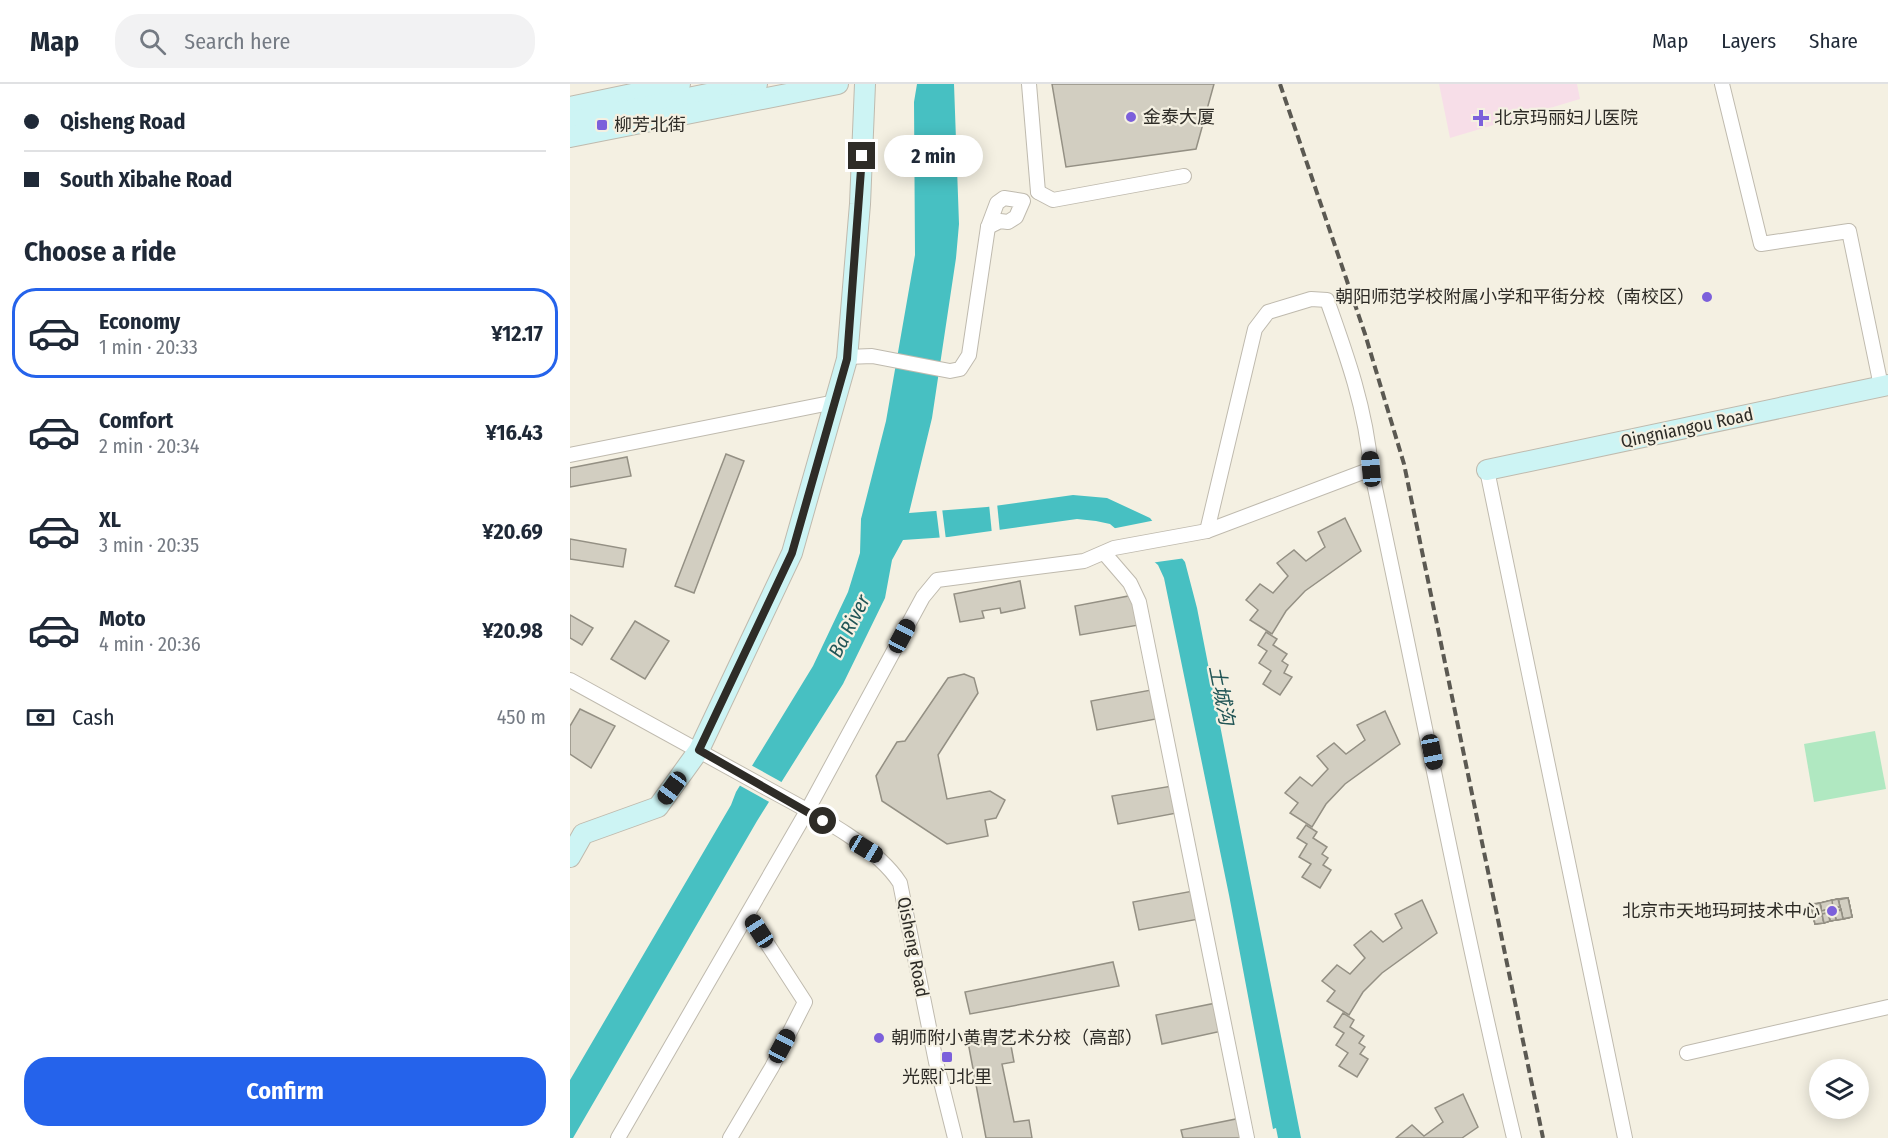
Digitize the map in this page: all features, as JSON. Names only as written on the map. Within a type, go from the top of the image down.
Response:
[{"type":"street","points":[[570,93],[617,84]]},
{"type":"street","points":[[570,107],[644,88],[680,84]]},
{"type":"street","points":[[570,122],[757,84]]},
{"type":"street","points":[[570,137],[837,84]]},
{"type":"street","points":[[570,857],[583,834],[658,807],[699,750],[792,553],[848,357],[860,204],[865,84]]},
{"type":"street","points":[[1029,84],[1038,192]]},
{"type":"street","points":[[1722,84],[1761,244],[1849,231],[1884,385]]},
{"type":"street","points":[[1038,192],[1053,200],[1184,176]]},
{"type":"street","points":[[848,357],[872,356],[950,370],[960,369],[969,355],[988,226],[997,203],[1004,198],[1023,201],[1038,192]]},
{"type":"street","points":[[1207,531],[1255,329],[1268,312],[1311,300],[1327,300],[1358,391],[1368,429],[1371,469],[1427,730],[1484,1014],[1514,1138]]},
{"type":"street","name":"Qingniangou Road","points":[[1486,470],[1884,385]]},
{"type":"street","points":[[570,455],[835,402]]},
{"type":"street","points":[[618,1138],[748,914],[802,808],[922,597],[937,580],[1084,561],[1110,551],[1207,531],[1371,469]]},
{"type":"street","points":[[1486,470],[1625,1138]]},
{"type":"street","points":[[1110,551],[1139,602],[1247,1138]]},
{"type":"street","name":"Qisheng Road","points":[[570,680],[802,808],[876,855],[890,868],[900,883],[936,1062],[955,1138]]},
{"type":"street","points":[[730,1138],[772,1067],[805,1002],[748,914]]},
{"type":"street","points":[[1687,1053],[1888,1007]]},
{"type":"shaded area","name":"北京玛丽妇儿医院","points":[[1439,84],[1577,84],[1580,99],[1450,138]]},
{"type":"green space","points":[[1875,731],[1886,789],[1814,802],[1804,744]]},
{"type":"water","name":"Ba River","points":[[917,84],[954,84],[959,224],[932,418],[909,513],[987,507],[1073,495],[1107,498],[1150,518],[1185,562],[1197,608],[1301,1138],[1278,1138],[1276,1128],[1273,1129],[1229,895],[1164,578],[1158,565],[1110,524],[1077,519],[948,537],[903,540],[892,560],[885,598],[843,684],[757,821],[573,1138],[570,1138],[570,1080],[731,805],[736,792],[813,666],[848,592],[860,553],[861,519],[886,421],[915,255],[914,102]]},
{"type":"pier","points":[[997,503],[1000,533],[992,534],[989,504]]},
{"type":"pier","points":[[936,508],[942,508],[946,540],[940,540]]},
{"type":"pier","points":[[1156,520],[1186,558],[1150,563],[1111,529]]},
{"type":"pier","points":[[749,764],[785,784],[773,804],[737,784]]},
{"type":"building","name":"金泰大厦","points":[[1052,84],[1214,84],[1196,149],[1066,167]]},
{"type":"building","points":[[726,454],[744,461],[694,593],[675,586]]},
{"type":"building","points":[[627,457],[631,476],[570,487],[570,468]]},
{"type":"building","points":[[1345,518],[1361,551],[1305,591],[1286,611],[1272,634],[1250,620],[1258,610],[1246,600],[1260,584],[1273,593],[1288,576],[1277,563],[1294,550],[1306,561],[1325,547],[1318,532]]},
{"type":"building","points":[[570,539],[626,549],[623,567],[570,559]]},
{"type":"building","points":[[1020,581],[1025,608],[1001,613],[1000,608],[982,611],[984,618],[960,622],[954,594]]},
{"type":"building","points":[[1134,595],[1139,625],[1080,635],[1075,606]]},
{"type":"building","points":[[570,615],[593,628],[582,645],[570,638]]},
{"type":"building","points":[[635,621],[669,641],[645,679],[611,659]]},
{"type":"building","points":[[1266,632],[1277,639],[1273,645],[1287,654],[1282,661],[1288,665],[1284,673],[1292,677],[1280,695],[1263,684],[1271,671],[1259,663],[1267,651],[1258,645]]},
{"type":"building","points":[[964,674],[974,678],[978,693],[938,755],[947,799],[990,791],[1005,800],[996,818],[985,820],[988,836],[947,844],[882,801],[876,776],[897,742],[905,741],[948,678]]},
{"type":"building","points":[[1151,690],[1156,719],[1097,730],[1091,701]]},
{"type":"building","points":[[580,709],[615,726],[591,768],[570,754],[570,726]]},
{"type":"building","points":[[1385,711],[1400,744],[1345,784],[1326,804],[1312,827],[1290,813],[1298,803],[1285,793],[1300,777],[1312,786],[1328,769],[1317,756],[1334,743],[1346,754],[1365,740],[1357,725]]},
{"type":"building","points":[[1172,786],[1177,813],[1118,824],[1112,796]]},
{"type":"building","points":[[1306,825],[1317,832],[1313,838],[1327,847],[1322,854],[1328,858],[1323,865],[1331,870],[1320,888],[1302,877],[1311,864],[1299,857],[1307,844],[1297,838]]},
{"type":"building","points":[[1193,891],[1199,919],[1139,930],[1133,902]]},
{"type":"building","name":"北京市天地玛珂技术中心","points":[[1848,898],[1852,917],[1815,924],[1811,905]]},
{"type":"building","points":[[1848,898],[1852,917],[1843,919],[1838,899]]},
{"type":"building","points":[[1848,898],[1852,917],[1843,919],[1838,899]]},
{"type":"building","points":[[1848,898],[1852,917],[1843,919],[1838,899]]},
{"type":"building","name":"北京市天地玛珂技术中心","points":[[1848,898],[1852,917],[1815,924],[1811,905]]},
{"type":"building","points":[[1838,899],[1840,907],[1821,911],[1820,903]]},
{"type":"building","points":[[1838,899],[1840,907],[1821,911],[1820,903]]},
{"type":"building","points":[[1838,899],[1840,907],[1834,908],[1832,900]]},
{"type":"building","points":[[1838,899],[1840,907],[1821,911],[1820,903]]},
{"type":"building","points":[[1422,900],[1437,933],[1382,973],[1363,992],[1349,1015],[1327,1001],[1335,991],[1322,981],[1337,965],[1350,974],[1365,958],[1354,945],[1371,931],[1383,942],[1402,928],[1395,914]]},
{"type":"building","points":[[1832,900],[1833,909],[1840,907],[1841,910],[1822,914],[1820,903]]},
{"type":"building","points":[[1820,903],[1824,923],[1815,924],[1811,904]]},
{"type":"building","points":[[1820,903],[1824,923],[1815,924],[1811,905]]},
{"type":"building","points":[[1820,903],[1824,923],[1815,924],[1811,905]]},
{"type":"building","points":[[1840,907],[1841,910],[1822,914],[1821,911]]},
{"type":"building","points":[[1840,907],[1841,910],[1822,914],[1821,911]]},
{"type":"building","points":[[1840,907],[1841,910],[1822,914],[1821,911]]},
{"type":"building","points":[[1841,910],[1843,919],[1836,920],[1834,912]]},
{"type":"building","points":[[1841,910],[1843,919],[1836,920],[1834,912]]},
{"type":"building","points":[[1841,910],[1843,919],[1836,920],[1834,912]]},
{"type":"building","points":[[1834,912],[1836,920],[1830,921],[1828,913]]},
{"type":"building","points":[[1834,912],[1836,920],[1830,921],[1828,913]]},
{"type":"building","points":[[1834,912],[1836,920],[1830,921],[1828,913]]},
{"type":"building","points":[[1828,913],[1830,921],[1824,923],[1822,914]]},
{"type":"building","points":[[1828,913],[1830,921],[1824,923],[1822,914]]},
{"type":"building","points":[[1828,913],[1830,921],[1824,923],[1822,914]]},
{"type":"building","points":[[1113,962],[1119,986],[970,1014],[965,992]]},
{"type":"building","points":[[1216,1003],[1222,1031],[1162,1044],[1156,1015]]},
{"type":"building","points":[[1343,1013],[1354,1020],[1350,1027],[1364,1036],[1359,1043],[1365,1047],[1360,1054],[1368,1059],[1357,1077],[1339,1066],[1348,1053],[1336,1045],[1344,1033],[1334,1027]]},
{"type":"building","points":[[1009,1035],[1014,1062],[1002,1064],[1014,1122],[1029,1120],[1032,1138],[986,1138],[968,1042]]},
{"type":"building","points":[[1463,1094],[1478,1127],[1462,1138],[1396,1138],[1412,1125],[1424,1136],[1443,1122],[1435,1108]]},
{"type":"building","points":[[1241,1118],[1245,1138],[1183,1138],[1181,1130]]},
{"type":"railway","points":[[1280,84],[1365,334],[1404,464],[1543,1138]]},
{"type":"place","name":"金泰大厦","points":[[1131,117]]},
{"type":"place","name":"北京玛丽妇儿医院","points":[[1481,118]]},
{"type":"place","name":"柳芳北街","points":[[602,125]]},
{"type":"place","name":"朝阳师范学校附属小学和平街分校（南校区）","points":[[1707,297]]},
{"type":"place","name":"北京市天地玛珂技术中心","points":[[1832,911]]},
{"type":"place","name":"朝师附小黄胄艺术分校（高部）","points":[[879,1038]]},
{"type":"place","name":"光熙门北里","points":[[947,1057]]},
{"type":"route","points":[[823,821],[699,750],[792,553],[847,359],[862,156]]},
{"type":"water label","name":"土城沟","points":[[1222,695]]}]
